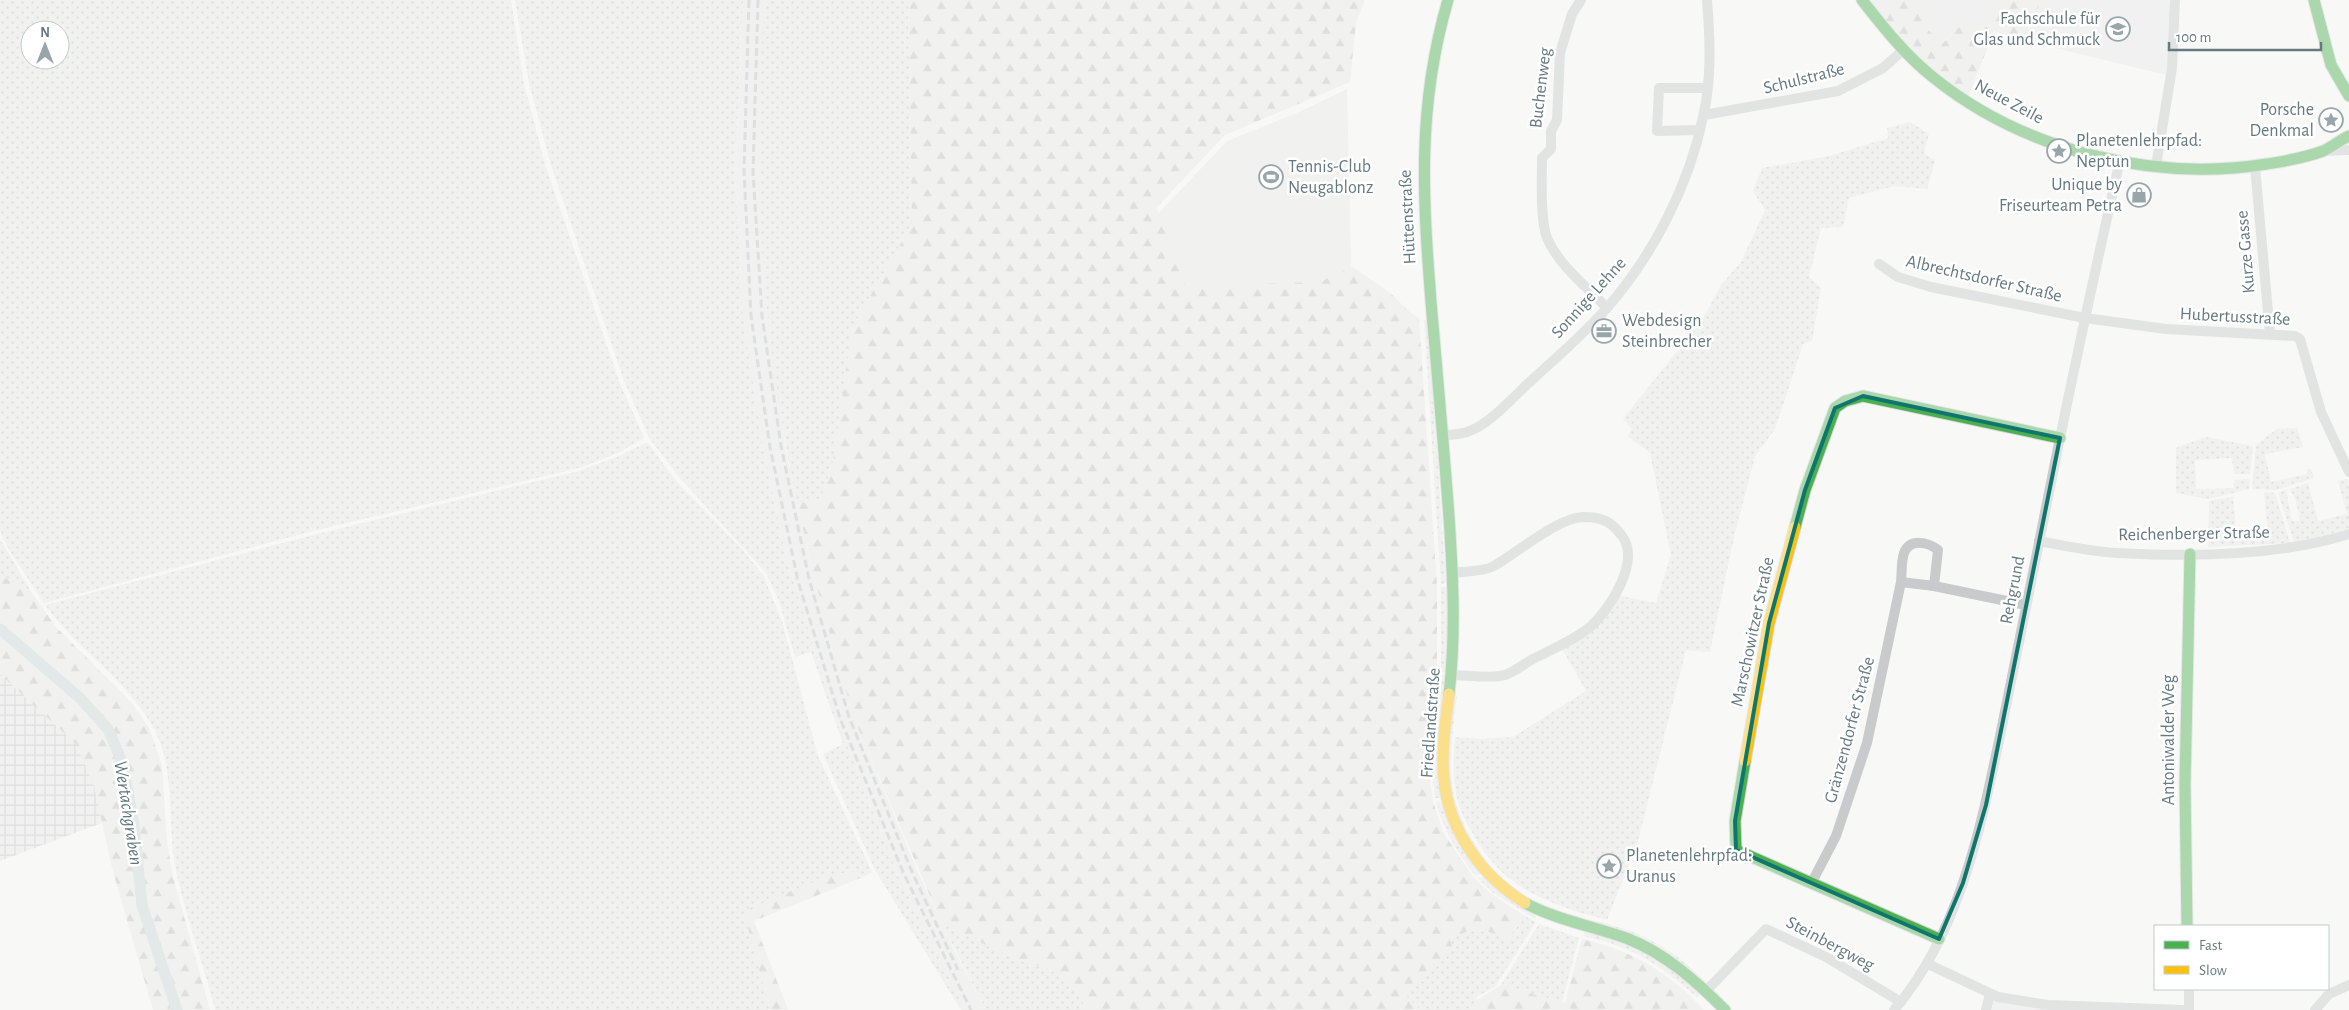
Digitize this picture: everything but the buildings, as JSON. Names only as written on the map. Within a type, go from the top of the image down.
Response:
[{"type":"street","name":"Hüttenstraße","points":[[1442,435],[1429,274],[1423,157],[1426,89],[1436,38],[1448,0]]},
{"type":"street","name":"Buchenweg","points":[[1581,0],[1572,14],[1560,52],[1557,120],[1551,131],[1550,149],[1542,158],[1542,201],[1546,236],[1556,254],[1566,268],[1607,308]]},
{"type":"street","name":"Sonnige Lehne","points":[[1442,435],[1472,430],[1488,419],[1573,344],[1607,308],[1643,261],[1668,218],[1704,115],[1710,44],[1708,0]]},
{"type":"street","name":"Neue Zeile","points":[[1862,0],[1902,51],[1936,81],[1995,118],[2043,140],[2120,160],[2203,171],[2255,167],[2323,151],[2349,150]]},
{"type":"street","points":[[2156,166],[2172,68],[2175,0]]},
{"type":"street","points":[[2314,0],[2320,29],[2332,65],[2349,96]]},
{"type":"street","name":"Schulstraße","points":[[1704,115],[1838,91],[1883,68],[1902,51]]},
{"type":"street","points":[[1700,130],[1657,131],[1659,88],[1707,88]]},
{"type":"street","name":"Neue Zeile","points":[[2323,151],[2349,136]]},
{"type":"street","name":"Rehgrund","points":[[1898,1006],[1928,964],[1939,939],[1963,883],[1986,805],[2060,438],[2120,160]]},
{"type":"street","name":"Kurze Gasse","points":[[2255,167],[2270,334]]},
{"type":"street","name":"Albrechtsdorfer Straße","points":[[1880,264],[1898,277],[1931,287],[2085,318]]},
{"type":"street","name":"Hubertusstraße","points":[[2085,318],[2166,329],[2296,336],[2300,339],[2321,412],[2349,472]]},
{"type":"street","name":"Marschowitzer Straße","points":[[1939,939],[1736,850],[1736,821],[1769,622],[1805,490],[1835,408],[1845,400],[1863,396],[2060,438]]},
{"type":"street","name":"Friedlandstraße","points":[[1442,435],[1454,600],[1452,674],[1443,756],[1446,801],[1453,822],[1487,874],[1506,891],[1543,912],[1649,948],[1670,961],[1706,990],[1725,1010]]},
{"type":"street","points":[[1452,674],[1504,675],[1589,628],[1602,615],[1611,601],[1626,573],[1628,556],[1625,540],[1613,524],[1596,517],[1580,517],[1566,522],[1539,537],[1492,567],[1453,573]]},
{"type":"street","name":"Reichenberger Straße","points":[[2039,541],[2117,554],[2190,554],[2294,548],[2348,536]]},
{"type":"street","name":"Gränzendorfer Straße","points":[[1812,882],[1836,836],[1867,743],[1901,582],[1904,553],[1909,546],[1917,542],[1932,545],[1938,550],[1934,586]]},
{"type":"street","name":"Antoniwalder Weg","points":[[2187,925],[2185,784],[2190,554]]},
{"type":"street","points":[[1901,582],[1934,586],[2026,605]]},
{"type":"street","name":"Steinbergweg","points":[[1706,990],[1766,929],[1826,957],[1898,1006]]},
{"type":"street","points":[[1928,964],[1990,994],[2048,1005],[2183,1010]]},
{"type":"street","points":[[2314,1010],[2329,994],[2349,985]]},
{"type":"street","points":[[2189,990],[2190,1010]]},
{"type":"street","points":[[1986,1010],[1990,994]]},
{"type":"highlighted area","points":[[1863,396],[2060,438],[1986,805],[1963,883],[1939,939],[1736,850],[1735,821],[1769,623],[1805,490],[1835,408]]},
{"type":"shaded area","points":[[743,0],[764,0],[760,174],[762,248],[785,446],[807,548],[853,716],[917,870],[956,954],[986,1010],[965,1010],[898,875],[837,720],[787,562],[763,447],[743,317],[735,172]]},
{"type":"shaded area","points":[[1870,0],[1891,0],[1885,20]]},
{"type":"shaded area","points":[[1927,0],[2001,0],[1987,21],[1963,23],[1940,45],[1923,23]]},
{"type":"shaded area","points":[[2040,0],[2172,0],[2167,75],[2022,40],[2036,19]]},
{"type":"shaded area","points":[[0,674],[76,744],[95,786],[104,822],[0,861]]},
{"type":"shaded area","points":[[1992,999],[2072,1010],[1989,1010]]},
{"type":"green space","points":[[0,0],[511,0],[524,84],[546,167],[619,381],[644,438],[618,453],[579,468],[313,531],[44,603],[9,550],[0,531]]},
{"type":"green space","points":[[515,0],[743,0],[735,172],[743,317],[763,447],[787,562],[837,720],[898,875],[965,1010],[961,1010],[875,870],[823,754],[843,744],[811,652],[795,657],[779,601],[766,573],[680,478],[649,438],[623,378],[551,165],[529,83]]},
{"type":"green space","points":[[764,0],[908,0],[912,224],[852,328],[833,462],[820,501],[797,503],[780,408],[767,311],[762,247],[759,154]]},
{"type":"green space","points":[[908,0],[1365,0],[1356,23],[1350,82],[1225,135],[1156,208],[1159,213],[1320,282],[1351,266],[1390,293],[1407,310],[1419,318],[1437,586],[1437,673],[1430,756],[1430,781],[1433,801],[1443,832],[1473,877],[1490,893],[1525,916],[1508,939],[1485,931],[1472,930],[1450,940],[1453,950],[1405,995],[1420,1010],[1087,1010],[1078,994],[1050,969],[1020,961],[942,924],[853,716],[815,580],[797,503],[820,501],[833,462],[852,328],[912,224]]},
{"type":"green space","points":[[1891,0],[1927,0],[1923,23],[1941,45],[1963,23],[1987,21],[2001,0],[2040,0],[2036,19],[2022,40],[1994,31],[1969,95],[1923,62],[1885,20]]},
{"type":"green space","name":"Tennis-Club Neugablonz","points":[[1347,89],[1351,266],[1320,282],[1186,286],[1159,213],[1227,141],[1297,113]]},
{"type":"green space","points":[[1910,122],[1929,134],[1924,153],[1935,161],[1927,189],[1894,186],[1849,198],[1843,227],[1821,228],[1809,277],[1821,288],[1812,341],[1803,344],[1775,429],[1755,456],[1734,537],[1710,652],[1686,650],[1638,841],[1607,920],[1546,900],[1512,880],[1497,867],[1468,826],[1456,793],[1455,737],[1482,739],[1513,737],[1586,691],[1561,647],[1617,595],[1656,603],[1671,555],[1650,453],[1627,436],[1632,429],[1623,419],[1702,320],[1721,285],[1741,262],[1765,210],[1753,191],[1762,168],[1830,156],[1888,138],[1887,128]]},
{"type":"green space","points":[[1424,320],[1428,321],[1446,583],[1441,584]]},
{"type":"green space","points":[[2297,428],[2303,447],[2265,454],[2271,482],[2307,474],[2307,469],[2311,469],[2314,478],[2276,490],[2252,489],[2256,445],[2277,429]]},
{"type":"green space","points":[[2206,437],[2253,446],[2250,474],[2234,474],[2232,458],[2195,460],[2196,489],[2234,488],[2234,480],[2250,479],[2249,489],[2208,499],[2176,493],[2176,448]]},
{"type":"green space","points":[[647,442],[677,482],[742,549],[763,575],[782,621],[818,756],[872,872],[863,877],[859,871],[745,917],[770,1010],[215,1010],[177,875],[168,780],[160,743],[153,727],[129,694],[72,636],[45,605],[317,534],[579,471],[619,456]]},
{"type":"green space","points":[[2347,479],[2349,484],[2349,528],[2320,537],[2294,542],[2278,493],[2286,490],[2292,521],[2300,521],[2296,501],[2290,489],[2308,483],[2318,521],[2347,514],[2338,481]]},
{"type":"green space","points":[[2264,492],[2275,493],[2290,543],[2208,547],[2209,501],[2233,497],[2237,535],[2268,532]]},
{"type":"green space","points":[[0,539],[32,593],[0,575]]},
{"type":"green space","points":[[0,575],[32,593],[56,627],[132,703],[150,730],[162,766],[167,842],[173,877],[210,1010],[153,1010],[112,868],[94,786],[76,744],[0,674]]},
{"type":"green space","points":[[1441,587],[1447,587],[1449,627],[1446,672],[1441,672]]},
{"type":"green space","points":[[1440,675],[1447,675],[1440,798],[1435,798],[1433,752]]},
{"type":"green space","points":[[1454,697],[1457,697],[1451,768],[1457,808],[1465,827],[1493,869],[1490,871],[1467,840],[1453,805],[1450,787],[1449,752]]},
{"type":"green space","points":[[1436,801],[1441,802],[1480,874],[1475,875],[1462,858],[1447,831]]},
{"type":"green space","points":[[859,871],[863,877],[754,921],[788,1010],[770,1010],[745,917],[748,909],[833,874]]},
{"type":"green space","points":[[1483,877],[1536,916],[1535,919],[1492,892],[1478,878]]},
{"type":"green space","points":[[1525,916],[1536,922],[1495,987],[1476,997],[1479,1004],[1471,1010],[1420,1010],[1405,995],[1452,950],[1450,940],[1472,930],[1484,931],[1508,939]]},
{"type":"green space","points":[[1587,919],[1638,934],[1652,941],[1679,958],[1707,983],[1586,922]]},
{"type":"green space","points":[[942,924],[1020,961],[1050,969],[1078,994],[1087,1010],[986,1010]]},
{"type":"green space","points":[[1539,924],[1579,938],[1562,1002],[1501,985]]},
{"type":"green space","points":[[1584,932],[1613,939],[1647,952],[1701,993],[1697,997],[1645,958],[1602,940],[1584,936]]},
{"type":"green space","points":[[1582,939],[1617,950],[1649,965],[1677,985],[1704,1010],[1471,1010],[1479,1004],[1477,1000],[1501,985],[1565,1003]]},
{"type":"waterway","name":"Wertachgraben","points":[[0,629],[80,698],[108,729],[123,764],[134,826],[142,905],[177,1010]]},
{"type":"railway","points":[[749,0],[744,171],[751,316],[770,447],[798,581],[840,718],[903,872],[971,1010]]},
{"type":"railway","points":[[758,0],[753,172],[762,316],[781,446],[809,579],[849,717],[912,872],[958,970]]},
{"type":"traffic: fast","points":[[1448,0],[1431,79],[1425,156],[1425,194],[1426,233],[1452,562],[1453,627],[1449,694]]},
{"type":"traffic: fast","points":[[1862,0],[1914,60],[1934,78],[1970,103],[2008,125],[2049,142],[2092,155],[2136,164],[2180,168],[2224,168],[2267,164],[2302,157],[2323,151],[2349,136]]},
{"type":"traffic: fast","points":[[2314,0],[2331,65],[2349,96]]},
{"type":"traffic: fast","points":[[1795,527],[1805,490],[1835,408],[1845,401],[1863,396],[2060,438]]},
{"type":"traffic: fast","points":[[2187,925],[2185,784],[2190,554]]},
{"type":"traffic: fast","points":[[1745,761],[1735,821],[1736,850],[1939,939]]},
{"type":"traffic: fast","points":[[1525,903],[1550,914],[1626,938],[1654,951],[1679,969],[1725,1010]]},
{"type":"traffic: slow","points":[[1745,761],[1769,623],[1795,527]]},
{"type":"traffic: slow","points":[[1449,694],[1443,757],[1446,796],[1452,815],[1460,834],[1483,868],[1502,887],[1525,903]]},
{"type":"place","name":"Fachschule für Glas und Schmuck","points":[[2118,29]]},
{"type":"place","name":"Porsche Denkmal","points":[[2331,120]]},
{"type":"place","name":"Planetenlehrpfad: Neptun","points":[[2059,151]]},
{"type":"place","name":"Tennis-Club Neugablonz","points":[[1271,177]]},
{"type":"place","name":"Unique by Friseurteam Petra","points":[[2139,195]]},
{"type":"place","name":"Webdesign Steinbrecher","points":[[1604,331]]},
{"type":"place","name":"Planetenlehrpfad: Uranus","points":[[1609,866]]}]
